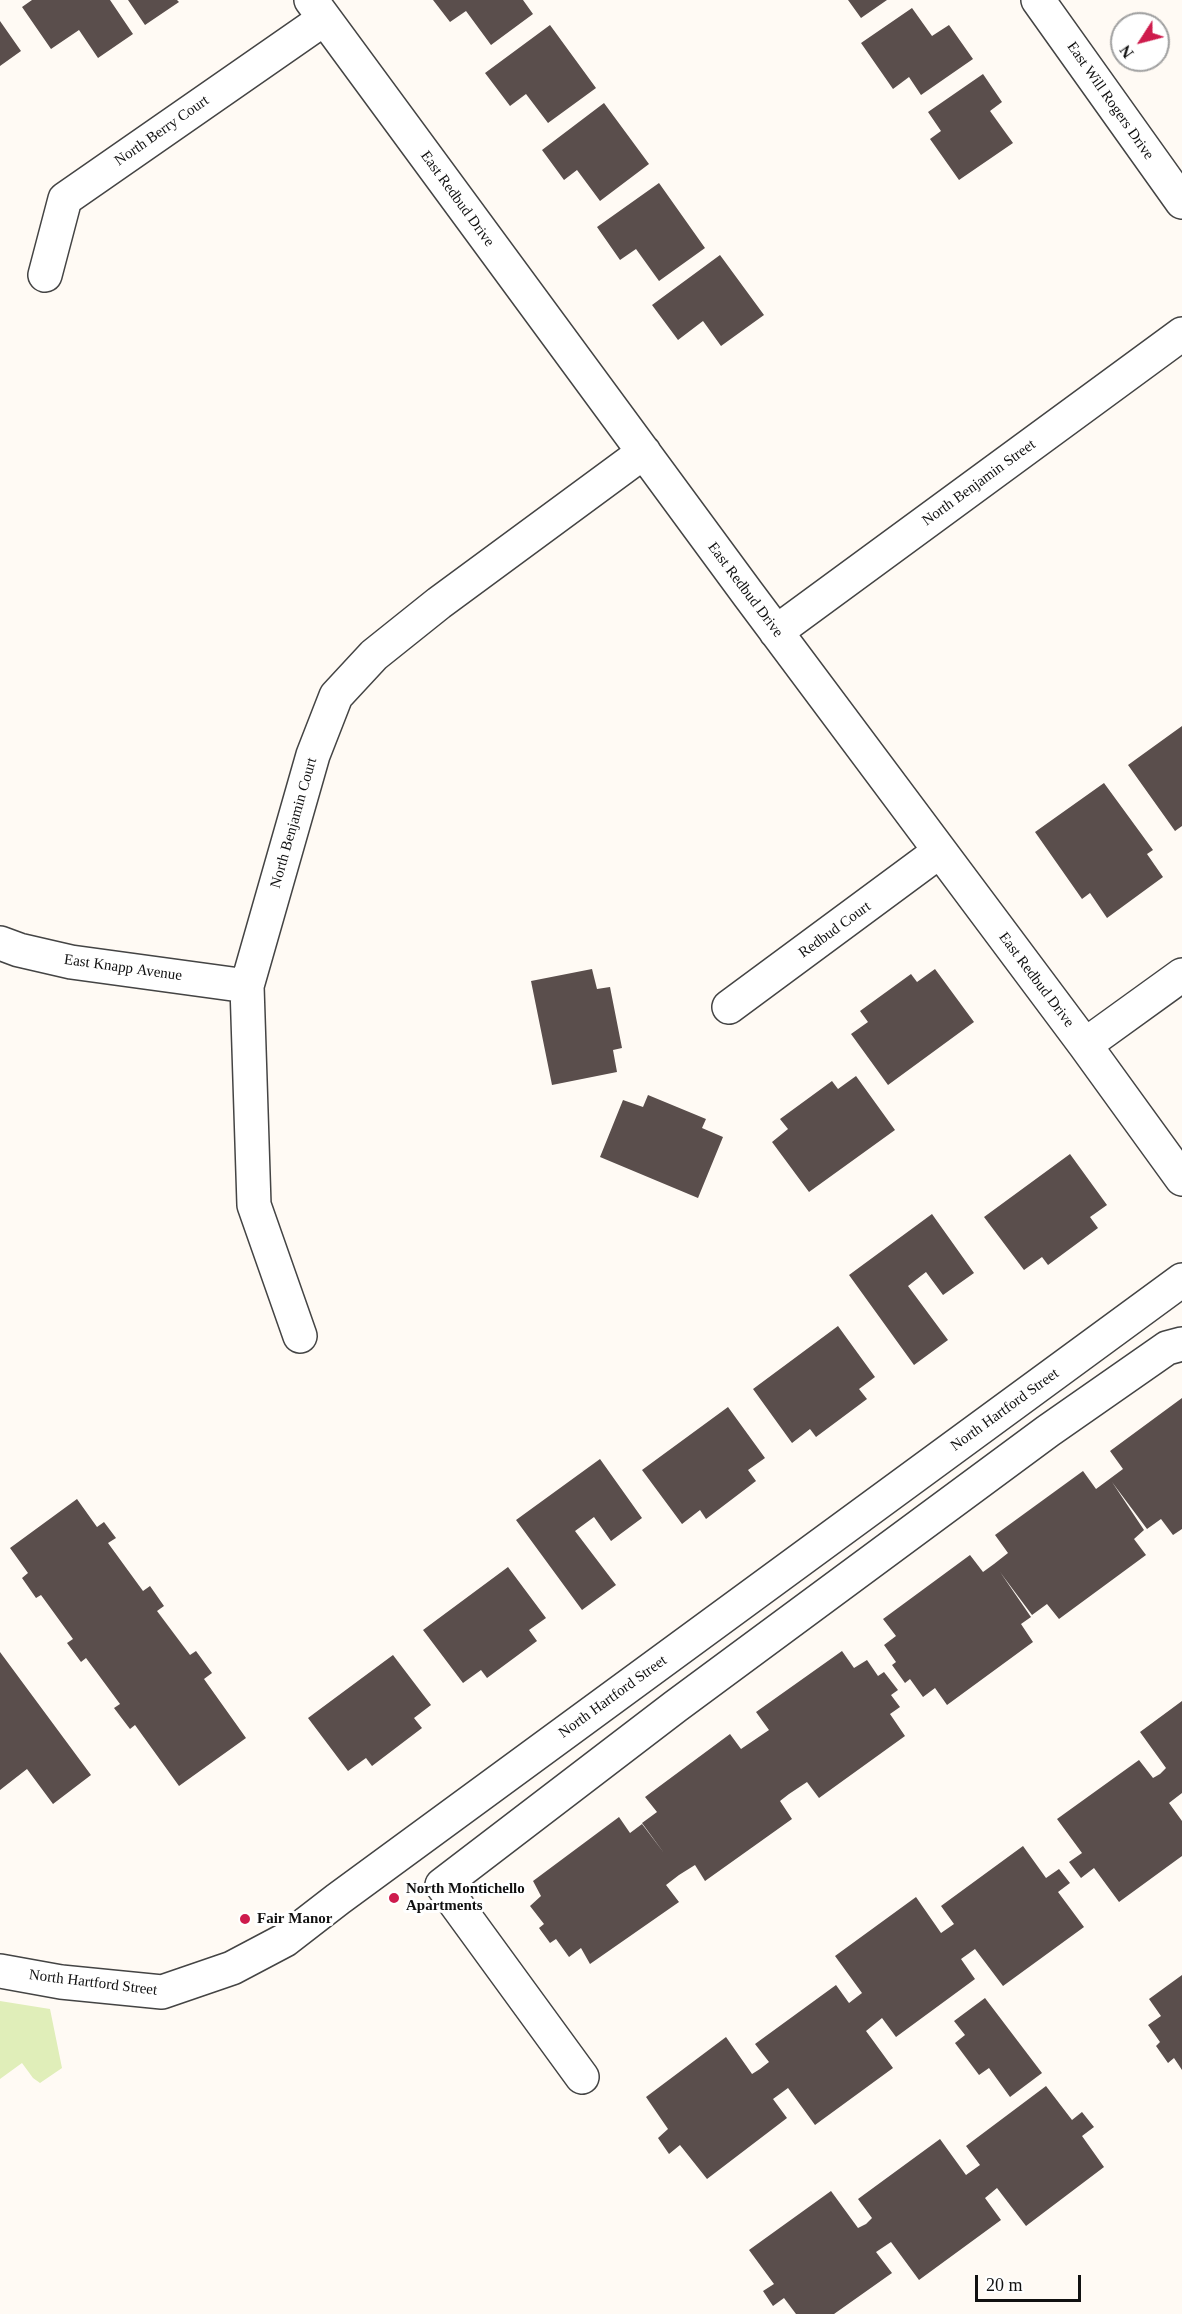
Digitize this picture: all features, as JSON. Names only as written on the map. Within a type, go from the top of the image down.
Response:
[{"type":"street","name":"East Will Rogers Drive","points":[[1038,0],[1182,202]]},
{"type":"street","name":"North Berry Court","points":[[45,275],[65,199],[317,9]]},
{"type":"street","name":"East Redbud Drive","points":[[317,9],[1182,1179]]},
{"type":"street","name":"North Benjamin Street","points":[[776,632],[1182,334]]},
{"type":"street","name":"North Benjamin Court","points":[[300,1335],[254,1205],[247,986],[313,755],[336,696],[374,655],[644,452]]},
{"type":"street","name":"Redbud Court","points":[[729,1007],[940,851]]},
{"type":"street","name":"East Knapp Avenue","points":[[0,943],[19,950],[71,962],[247,986]]},
{"type":"street","points":[[1085,1045],[1182,975]]},
{"type":"street","name":"North Hartford Street","points":[[0,1971],[62,1982],[162,1992],[232,1968],[285,1940],[1182,1280]]},
{"type":"street","points":[[582,2077],[442,1885],[676,1706],[1048,1431],[1167,1348],[1182,1344]]},
{"type":"green space","points":[[0,2001],[50,2009],[62,2068],[40,2083],[33,2078],[22,2063],[0,2079]]},
{"type":"building","points":[[32,0],[110,0],[133,34],[98,58],[79,30],[51,49],[22,7]]},
{"type":"building","points":[[128,0],[177,0],[179,2],[145,25]]},
{"type":"building","points":[[433,0],[523,0],[533,14],[491,45],[466,11],[450,22]]},
{"type":"building","points":[[848,0],[887,0],[861,18]]},
{"type":"building","points":[[912,8],[932,36],[949,25],[973,59],[921,95],[909,77],[893,89],[861,43]]},
{"type":"building","points":[[0,21],[21,51],[0,66]]},
{"type":"building","points":[[550,25],[596,88],[548,123],[526,94],[510,106],[485,73]]},
{"type":"building","points":[[983,74],[1002,102],[990,111],[1013,143],[959,180],[930,139],[941,131],[928,112]]},
{"type":"building","points":[[604,103],[649,164],[600,201],[577,170],[564,180],[542,150]]},
{"type":"building","points":[[659,183],[705,248],[659,281],[636,249],[620,260],[597,227]]},
{"type":"building","points":[[720,255],[764,315],[721,346],[703,321],[678,340],[652,305]]},
{"type":"building","points":[[1182,726],[1182,826],[1175,831],[1128,765]]},
{"type":"building","points":[[1104,783],[1153,850],[1147,854],[1163,877],[1107,918],[1090,893],[1082,899],[1035,832]]},
{"type":"building","points":[[592,969],[597,989],[610,987],[622,1048],[613,1050],[617,1072],[552,1085],[531,981]]},
{"type":"building","points":[[935,969],[974,1022],[888,1085],[851,1034],[868,1022],[860,1011],[911,974],[917,982]]},
{"type":"building","points":[[856,1076],[895,1130],[809,1192],[772,1142],[788,1129],[780,1119],[832,1081],[838,1089]]},
{"type":"building","points":[[648,1095],[706,1119],[702,1128],[723,1137],[698,1198],[600,1157],[623,1100],[643,1107]]},
{"type":"building","points":[[1070,1154],[1107,1205],[1090,1217],[1098,1228],[1048,1265],[1042,1257],[1024,1270],[984,1217]]},
{"type":"building","points":[[932,1214],[974,1273],[943,1295],[926,1272],[908,1286],[948,1340],[914,1365],[849,1275]]},
{"type":"building","points":[[838,1326],[875,1377],[859,1389],[867,1399],[816,1437],[810,1429],[792,1443],[753,1389]]},
{"type":"building","points":[[1182,1398],[1182,1529],[1173,1535],[1161,1519],[1147,1529],[1112,1482],[1144,1530],[1134,1539],[1146,1555],[1059,1619],[1047,1604],[1032,1615],[1000,1572],[1031,1617],[1021,1624],[1033,1642],[947,1705],[935,1688],[923,1697],[910,1679],[905,1683],[892,1665],[896,1662],[884,1645],[896,1636],[883,1619],[970,1555],[983,1572],[994,1564],[1008,1553],[995,1535],[1083,1471],[1096,1489],[1123,1469],[1110,1451]]},
{"type":"building","points":[[728,1407],[765,1458],[748,1470],[756,1481],[706,1519],[700,1510],[682,1524],[642,1470]]},
{"type":"building","points":[[600,1459],[642,1518],[611,1541],[594,1517],[575,1531],[616,1585],[582,1610],[516,1520]]},
{"type":"building","points":[[77,1499],[97,1527],[104,1522],[116,1538],[108,1543],[143,1591],[150,1586],[164,1606],[157,1611],[190,1655],[196,1651],[212,1673],[204,1679],[246,1738],[179,1786],[135,1725],[130,1729],[114,1708],[120,1704],[86,1658],[81,1662],[67,1643],[73,1639],[41,1595],[36,1598],[22,1578],[28,1573],[10,1548]]},
{"type":"building","points":[[508,1567],[546,1618],[529,1630],[537,1641],[487,1678],[481,1670],[463,1683],[423,1630]]},
{"type":"building","points":[[842,1651],[854,1668],[867,1660],[878,1676],[884,1672],[898,1690],[891,1695],[900,1707],[890,1714],[905,1736],[819,1798],[807,1782],[789,1794],[780,1801],[792,1819],[705,1881],[695,1865],[679,1875],[666,1885],[679,1902],[590,1964],[581,1948],[569,1957],[556,1939],[550,1943],[539,1928],[544,1924],[530,1906],[541,1896],[533,1881],[619,1817],[630,1833],[642,1824],[664,1853],[642,1823],[657,1812],[645,1797],[730,1734],[741,1749],[769,1730],[756,1712]]},
{"type":"building","points":[[0,1652],[91,1775],[53,1804],[27,1769],[0,1790]]},
{"type":"building","points":[[393,1655],[431,1705],[414,1718],[422,1728],[372,1766],[366,1758],[348,1771],[308,1718]]},
{"type":"building","points":[[1182,1701],[1182,1793],[1169,1803],[1182,1821],[1182,1856],[1119,1902],[1094,1868],[1081,1878],[1069,1862],[1082,1853],[1057,1819],[1139,1760],[1153,1778],[1160,1774],[1166,1768],[1140,1732]]},
{"type":"building","points":[[1023,1846],[1046,1878],[1059,1869],[1070,1883],[1058,1892],[1084,1927],[1003,1986],[975,1949],[961,1959],[975,1979],[896,2037],[882,2018],[866,2031],[893,2068],[815,2125],[788,2088],[773,2099],[787,2118],[707,2179],[680,2145],[669,2154],[658,2138],[668,2129],[646,2097],[726,2037],[752,2074],[760,2069],[769,2062],[755,2044],[836,1985],[849,2003],[862,1993],[835,1956],[916,1897],[941,1933],[954,1924],[941,1906]]},
{"type":"building","points":[[1182,1975],[1182,2070],[1174,2058],[1168,2063],[1156,2046],[1160,2042],[1148,2025],[1161,2016],[1149,1999]]},
{"type":"building","points":[[985,1998],[1042,2073],[1010,2097],[989,2068],[979,2075],[955,2043],[965,2035],[954,2021]]},
{"type":"building","points":[[1046,2086],[1072,2120],[1082,2112],[1094,2127],[1082,2136],[1104,2167],[1026,2226],[997,2188],[985,2198],[1001,2220],[919,2280],[891,2242],[876,2252],[892,2273],[834,2314],[796,2314],[784,2298],[773,2306],[763,2291],[774,2284],[749,2250],[831,2191],[858,2228],[866,2224],[872,2218],[858,2199],[940,2139],[966,2175],[980,2165],[966,2146]]},
{"type":"place","name":"North Montichello Apartments","points":[[394,1898]]},
{"type":"place","name":"Fair Manor","points":[[245,1919]]}]
